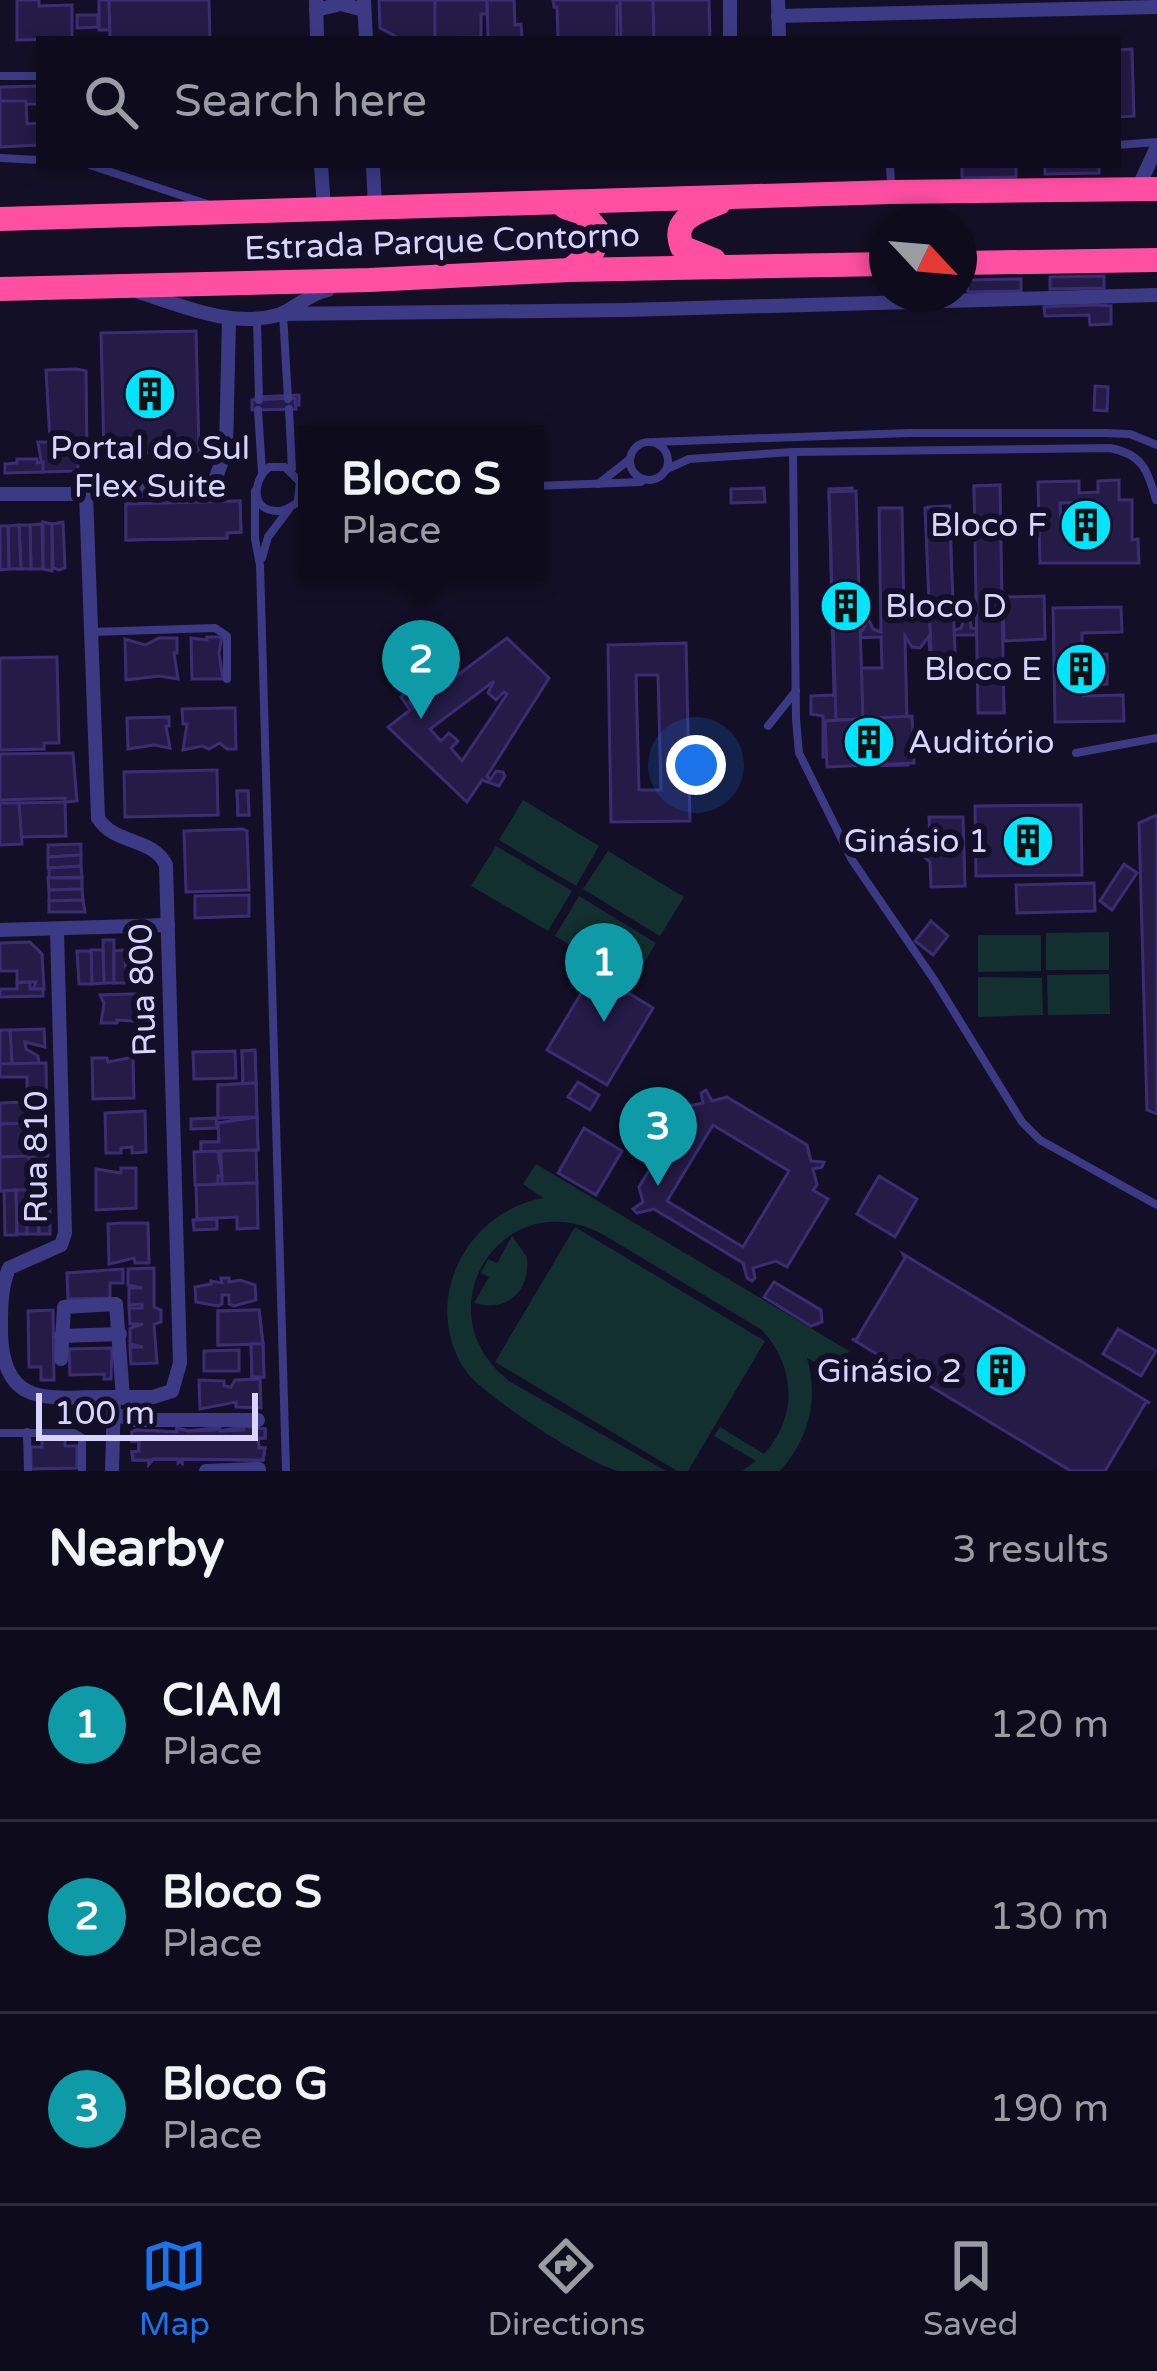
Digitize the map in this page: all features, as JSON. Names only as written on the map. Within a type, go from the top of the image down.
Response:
[{"type":"highway","name":"Estrada Parque Contorno","points":[[0,219],[892,192],[1147,190]]},
{"type":"highway","points":[[732,198],[695,212],[678,231],[682,248],[695,256],[736,266]]},
{"type":"highway","points":[[555,203],[583,213],[598,231],[593,251],[570,270]]},
{"type":"highway","points":[[977,263],[1149,262]]},
{"type":"highway","name":"Estrada Parque Contorno","points":[[0,289],[869,264]]},
{"type":"street","points":[[730,0],[730,36]]},
{"type":"street","points":[[316,36],[316,5],[340,4],[364,5],[366,36]]},
{"type":"street","points":[[778,8],[1157,7]]},
{"type":"street","points":[[1147,190],[1157,144]]},
{"type":"street","points":[[321,168],[324,208]]},
{"type":"street","points":[[373,168],[375,207]]},
{"type":"street","points":[[283,314],[316,292],[370,280]]},
{"type":"street","points":[[117,285],[229,317],[257,319],[283,314],[1157,295]]},
{"type":"street","points":[[0,494],[199,487],[220,473],[226,450],[229,317]]},
{"type":"street","name":"Rua 800","points":[[86,494],[98,818],[106,830],[153,848],[163,858],[168,925],[179,1373],[172,1391],[163,1396],[117,1403]]},
{"type":"street","points":[[0,930],[168,925]]},
{"type":"street","name":"Rua 810","points":[[57,931],[65,1233],[61,1245],[4,1267],[3,1361],[14,1384],[39,1394],[117,1403]]},
{"type":"street","points":[[61,1359],[62,1310],[67,1305],[112,1303],[119,1308],[112,1471]]},
{"type":"street","points":[[61,1336],[120,1334]]},
{"type":"street","points":[[117,1403],[134,1420],[258,1420]]},
{"type":"street","points":[[206,1471],[259,1469]]},
{"type":"lane","points":[[0,76],[36,76]]},
{"type":"lane","points":[[1121,145],[1157,144]]},
{"type":"lane","points":[[0,158],[36,160]]},
{"type":"lane","points":[[98,168],[225,211]]},
{"type":"lane","points":[[890,168],[892,192]]},
{"type":"lane","points":[[283,314],[298,479]]},
{"type":"lane","points":[[257,319],[262,472],[254,490],[255,539],[260,565],[286,1471]]},
{"type":"lane","points":[[597,485],[643,442],[1082,433],[1130,434],[1157,445]]},
{"type":"lane","points":[[654,442],[664,448],[667,469]]},
{"type":"lane","points":[[544,486],[649,481],[688,459],[793,452],[1110,448],[1138,457],[1147,471],[1157,512]]},
{"type":"lane","points":[[793,452],[799,753],[852,860],[926,966],[1022,1122],[1040,1139],[1157,1205]]},
{"type":"lane","points":[[629,460],[639,478],[649,481]]},
{"type":"lane","points":[[262,472],[277,466],[298,474]]},
{"type":"lane","points":[[254,490],[260,505],[274,512],[289,509]]},
{"type":"lane","points":[[260,565],[268,537],[298,502]]},
{"type":"lane","points":[[90,632],[215,628],[227,636],[227,679]]},
{"type":"lane","points":[[767,726],[796,691]]},
{"type":"lane","points":[[1076,753],[1157,739]]},
{"type":"lane","points":[[0,1433],[66,1431],[82,1438],[82,1471]]},
{"type":"lane","points":[[27,1432],[28,1471]]},
{"type":"green space","points":[[523,800],[599,846],[576,886],[499,840]]},
{"type":"green space","points":[[496,846],[572,891],[548,931],[471,886]]},
{"type":"green space","points":[[608,851],[684,897],[660,936],[583,889]]},
{"type":"green space","points":[[579,896],[656,943],[632,983],[555,936]]},
{"type":"green space","points":[[1109,932],[1109,970],[1046,970],[1046,933]]},
{"type":"green space","points":[[978,935],[1041,935],[1041,971],[978,972]]},
{"type":"green space","points":[[1109,974],[1110,1014],[1048,1015],[1047,975]]},
{"type":"green space","points":[[978,977],[1042,978],[1043,1015],[978,1017]]},
{"type":"green space","points":[[536,1164],[849,1351],[836,1373],[807,1358],[812,1388],[809,1418],[798,1446],[780,1471],[742,1471],[756,1461],[714,1436],[720,1427],[764,1454],[783,1424],[787,1376],[762,1330],[604,1235],[568,1223],[534,1225],[506,1238],[485,1261],[473,1289],[472,1320],[483,1352],[509,1381],[666,1471],[619,1471],[586,1457],[513,1411],[465,1370],[452,1343],[447,1316],[458,1263],[492,1221],[543,1198],[523,1184]]},
{"type":"green space","points":[[575,1227],[765,1341],[688,1471],[677,1471],[495,1362]]},
{"type":"green space","points":[[512,1236],[527,1257],[521,1289],[497,1305],[474,1303],[489,1277],[481,1273],[488,1259],[497,1263]]},
{"type":"building","points":[[17,0],[39,0],[39,6],[72,5],[72,36],[17,40]]},
{"type":"building","points":[[99,0],[109,0],[110,30],[99,30]]},
{"type":"building","points":[[109,0],[209,0],[210,36],[110,36]]},
{"type":"building","points":[[379,0],[435,0],[435,36],[395,36],[380,28]]},
{"type":"building","points":[[435,0],[487,0],[487,14],[481,14],[481,36],[435,36]]},
{"type":"building","points":[[487,0],[514,0],[515,25],[521,24],[522,36],[488,36]]},
{"type":"building","points":[[553,0],[620,0],[617,36],[558,36]]},
{"type":"building","points":[[620,0],[653,0],[654,36],[621,36]]},
{"type":"building","points":[[653,0],[709,0],[710,36],[654,36]]},
{"type":"building","points":[[77,15],[98,15],[98,27],[77,28]]},
{"type":"building","points":[[1132,49],[1134,116],[1121,117],[1121,50]]},
{"type":"building","points":[[36,86],[36,104],[0,105],[0,87]]},
{"type":"building","points":[[0,101],[26,101],[27,124],[36,123],[36,145],[0,147]]},
{"type":"building","points":[[962,168],[1016,168],[1016,177],[962,178]]},
{"type":"building","points":[[1045,168],[1099,168],[1099,173],[1045,174]]},
{"type":"building","points":[[1104,276],[1104,288],[1050,289],[1050,277]]},
{"type":"building","points":[[1021,279],[1021,291],[977,292],[977,280]]},
{"type":"building","points":[[1111,306],[1111,324],[1090,325],[1089,315],[1045,316],[1044,307]]},
{"type":"building","name":"Portal do Sul Flex Suite","points":[[196,331],[199,451],[104,454],[101,333]]},
{"type":"building","points":[[46,370],[86,371],[87,460],[78,460],[78,471],[43,472],[38,442],[50,442]]},
{"type":"building","points":[[1095,386],[1108,387],[1107,411],[1094,410]]},
{"type":"building","points":[[299,395],[299,405],[256,406],[256,397]]},
{"type":"building","points":[[295,398],[296,409],[252,410],[252,400]]},
{"type":"building","points":[[17,459],[43,462],[43,472],[5,473],[5,464],[17,463]]},
{"type":"building","name":"Bloco F","points":[[1119,480],[1119,500],[1132,500],[1132,540],[1138,539],[1139,563],[1040,563],[1038,482],[1079,481],[1079,493],[1098,492],[1098,481]],"holes":[[[1098,502],[1098,521],[1061,522],[1060,503]]]},
{"type":"building","points":[[999,485],[1001,599],[1040,598],[1041,639],[1002,639],[1004,712],[980,712],[978,635],[953,635],[954,672],[930,672],[929,636],[920,648],[912,647],[905,636],[908,765],[862,766],[862,756],[855,756],[855,763],[848,763],[848,756],[823,757],[823,716],[811,714],[811,696],[834,695],[829,489],[852,488],[856,633],[868,618],[873,629],[881,632],[879,508],[902,508],[904,612],[929,612],[928,507],[950,506],[953,631],[961,628],[965,616],[971,628],[978,629],[974,486]],"holes":[[[881,637],[882,668],[857,668],[856,638]]]},
{"type":"building","points":[[1000,485],[1004,713],[978,713],[974,486]]},
{"type":"building","points":[[764,488],[765,502],[731,503],[731,489]]},
{"type":"building","name":"Bloco D","points":[[856,491],[863,719],[836,720],[829,492]]},
{"type":"building","points":[[240,501],[241,532],[227,533],[227,538],[126,540],[126,504]]},
{"type":"building","points":[[240,501],[241,532],[227,533],[227,538],[126,540],[126,504]]},
{"type":"building","points":[[949,506],[956,674],[932,675],[925,508]]},
{"type":"building","points":[[43,522],[52,524],[52,571],[43,569]]},
{"type":"building","points":[[63,522],[65,568],[59,570],[53,568],[52,524]]},
{"type":"building","points":[[42,524],[43,569],[31,569],[30,525]]},
{"type":"building","points":[[19,525],[30,525],[31,569],[21,569]]},
{"type":"building","points":[[19,525],[21,569],[9,569],[8,526]]},
{"type":"building","points":[[0,526],[8,526],[9,569],[0,570]]},
{"type":"building","points":[[1044,596],[1045,639],[1004,641],[1003,597]]},
{"type":"building","name":"Bloco E","points":[[1121,607],[1122,632],[1082,633],[1082,655],[1107,654],[1107,684],[1082,685],[1083,696],[1123,695],[1124,721],[1055,722],[1053,608]]},
{"type":"building","points":[[222,637],[223,679],[192,679],[191,638]]},
{"type":"building","points":[[159,638],[177,638],[178,679],[126,680],[125,639],[145,645]]},
{"type":"building","points":[[507,638],[549,678],[487,776],[490,780],[496,771],[503,772],[499,786],[482,780],[467,802],[388,727],[410,710],[401,697],[410,688],[418,691],[409,702],[414,708]],"holes":[[[494,681],[488,693],[496,700],[507,694],[462,761],[451,748],[458,741],[449,733],[441,741],[430,729]]]},
{"type":"building","points":[[426,640],[438,655],[421,668],[409,653]]},
{"type":"building","points":[[686,643],[690,821],[611,822],[608,645]],"holes":[[[636,675],[658,675],[661,790],[639,790]]]},
{"type":"building","points":[[57,657],[59,743],[44,743],[44,749],[0,750],[0,658]]},
{"type":"building","points":[[235,708],[236,749],[220,743],[209,749],[183,750],[187,724],[183,724],[182,709]]},
{"type":"building","name":"Auditório","points":[[912,716],[914,763],[827,767],[825,721]]},
{"type":"building","points":[[169,717],[170,748],[128,749],[127,718]]},
{"type":"building","points":[[73,753],[77,801],[0,800],[0,754]]},
{"type":"building","points":[[217,770],[218,815],[125,817],[124,772]]},
{"type":"building","points":[[237,791],[248,791],[249,815],[238,815]]},
{"type":"building","points":[[237,791],[248,791],[249,815],[238,815]]},
{"type":"building","points":[[65,802],[66,836],[21,837],[19,803]]},
{"type":"building","points":[[0,803],[19,803],[22,844],[0,845]]},
{"type":"building","name":"Ginásio 1","points":[[1081,805],[1082,875],[976,876],[975,806]]},
{"type":"building","points":[[1157,815],[1157,1114],[1147,1110],[1139,823]]},
{"type":"building","points":[[929,817],[963,817],[965,886],[931,887],[930,862],[920,853],[930,841]]},
{"type":"building","points":[[184,831],[247,831],[249,890],[186,892]]},
{"type":"building","points":[[81,844],[81,855],[48,857],[48,845]]},
{"type":"building","points":[[81,855],[81,866],[48,868],[48,857]]},
{"type":"building","points":[[1124,864],[1137,873],[1112,910],[1100,901]]},
{"type":"building","points":[[81,866],[82,877],[49,878],[49,868]]},
{"type":"building","points":[[48,878],[82,878],[82,889],[49,890]]},
{"type":"building","points":[[1094,883],[1095,911],[1017,913],[1016,885]]},
{"type":"building","points":[[82,889],[83,900],[49,901],[49,890]]},
{"type":"building","points":[[249,895],[249,916],[195,918],[195,896]]},
{"type":"building","points":[[83,900],[85,912],[49,912],[49,901]]},
{"type":"building","points":[[931,921],[948,936],[933,955],[915,941]]},
{"type":"building","points":[[136,937],[151,937],[151,982],[137,983]]},
{"type":"building","points":[[103,940],[114,940],[114,983],[104,983]]},
{"type":"building","points":[[30,942],[42,954],[44,989],[33,989],[36,982],[17,982],[17,971],[0,971],[0,943]]},
{"type":"building","points":[[91,950],[103,950],[104,983],[92,984]]},
{"type":"building","points":[[125,950],[126,983],[114,983],[114,951]]},
{"type":"building","points":[[77,951],[91,951],[92,984],[79,984]]},
{"type":"building","points":[[594,972],[653,1008],[607,1085],[547,1050]]},
{"type":"building","points":[[30,982],[30,989],[43,989],[43,996],[0,997],[0,989],[17,989],[17,983]]},
{"type":"building","points":[[146,994],[147,1022],[101,1023],[104,1003],[100,995]]},
{"type":"building","points":[[44,1029],[45,1047],[25,1042],[39,1063],[12,1064],[10,1030]]},
{"type":"building","points":[[0,1030],[10,1030],[12,1064],[0,1064]]},
{"type":"building","points":[[255,1050],[256,1083],[243,1084],[242,1051]]},
{"type":"building","points":[[255,1050],[256,1083],[243,1084],[242,1051]]},
{"type":"building","points":[[235,1051],[236,1078],[194,1079],[193,1052]]},
{"type":"building","points":[[133,1057],[134,1098],[93,1099],[92,1058],[107,1058],[108,1062]]},
{"type":"building","points":[[46,1063],[47,1123],[0,1124],[0,1103],[27,1102],[27,1077],[0,1077],[0,1064]]},
{"type":"building","points":[[578,1082],[599,1095],[590,1110],[568,1097]]},
{"type":"building","points":[[256,1083],[257,1117],[218,1118],[218,1085]]},
{"type":"building","points":[[256,1083],[257,1117],[218,1118],[218,1085]]},
{"type":"building","points":[[706,1090],[712,1101],[727,1097],[807,1145],[811,1161],[824,1162],[813,1169],[817,1185],[813,1190],[828,1199],[787,1267],[776,1261],[753,1268],[752,1281],[743,1263],[654,1209],[637,1213],[633,1209],[643,1202],[639,1187],[688,1106],[703,1103],[701,1093]],"holes":[[[713,1125],[789,1171],[743,1247],[667,1201]]]},
{"type":"building","points":[[145,1111],[146,1152],[132,1153],[132,1147],[106,1153],[105,1113]]},
{"type":"building","points":[[257,1117],[258,1150],[201,1152],[201,1142],[219,1142],[218,1123]]},
{"type":"building","points":[[257,1117],[258,1150],[201,1152],[201,1142],[219,1142],[218,1123]]},
{"type":"building","points":[[216,1118],[217,1128],[191,1129],[191,1119]]},
{"type":"building","points":[[47,1123],[48,1156],[0,1157],[0,1124]]},
{"type":"building","points":[[584,1128],[622,1151],[596,1195],[558,1173]]},
{"type":"building","points":[[256,1150],[257,1183],[222,1184],[221,1151]]},
{"type":"building","points":[[218,1151],[222,1176],[218,1184],[195,1185],[194,1152]]},
{"type":"building","points":[[29,1156],[30,1190],[0,1191],[0,1157]]},
{"type":"building","points":[[121,1168],[136,1168],[136,1208],[96,1210],[96,1169],[121,1173]]},
{"type":"building","points":[[879,1176],[917,1199],[895,1237],[857,1214]]},
{"type":"building","points":[[257,1183],[258,1228],[237,1229],[237,1217],[197,1219],[196,1185]]},
{"type":"building","points":[[16,1190],[17,1235],[5,1235],[4,1191]]},
{"type":"building","points":[[16,1190],[27,1190],[27,1234],[17,1234]]},
{"type":"building","points":[[27,1190],[38,1190],[39,1234],[27,1234]]},
{"type":"building","points":[[38,1190],[50,1190],[50,1234],[39,1234]]},
{"type":"building","points":[[217,1219],[217,1229],[194,1230],[193,1220]]},
{"type":"building","points":[[148,1223],[149,1263],[135,1263],[134,1258],[109,1264],[108,1224]]},
{"type":"building","name":"Ginásio 2","points":[[903,1254],[1150,1403],[1146,1402],[1105,1471],[1071,1471],[852,1339],[856,1340],[905,1258]]},
{"type":"building","points":[[154,1268],[154,1307],[161,1310],[161,1322],[154,1324],[157,1363],[131,1364],[130,1347],[143,1347],[130,1344],[130,1328],[143,1324],[130,1324],[129,1308],[142,1308],[142,1304],[129,1305],[129,1288],[142,1288],[128,1285],[128,1269]]},
{"type":"building","points":[[123,1269],[123,1283],[110,1283],[110,1298],[68,1299],[67,1273]]},
{"type":"building","points":[[221,1278],[255,1285],[256,1300],[234,1306],[229,1304],[229,1295],[222,1295],[218,1306],[196,1302],[195,1287],[222,1283]]},
{"type":"building","points":[[774,1282],[821,1310],[822,1322],[811,1326],[764,1297]]},
{"type":"building","points":[[53,1310],[54,1380],[41,1380],[41,1367],[29,1367],[28,1311]]},
{"type":"building","points":[[259,1310],[263,1344],[218,1345],[218,1311]]},
{"type":"building","points":[[259,1310],[263,1344],[218,1345],[218,1311]]},
{"type":"building","points":[[1118,1329],[1156,1351],[1141,1376],[1103,1354]]},
{"type":"building","points":[[251,1344],[263,1344],[264,1377],[252,1377]]},
{"type":"building","points":[[251,1344],[263,1344],[264,1377],[252,1377]]},
{"type":"building","points":[[112,1348],[111,1379],[104,1379],[104,1374],[70,1375],[69,1349]]},
{"type":"building","points":[[239,1350],[239,1371],[204,1371],[204,1351]]},
{"type":"building","points":[[260,1379],[261,1408],[236,1407],[236,1402],[200,1409],[199,1380],[224,1381],[224,1386],[231,1387],[235,1380]]},
{"type":"building","points":[[244,1426],[265,1429],[265,1438],[258,1438],[259,1448],[265,1448],[263,1460],[182,1459],[178,1463],[178,1459],[153,1459],[149,1464],[149,1460],[133,1460],[132,1452],[139,1451],[139,1441],[132,1441],[136,1430],[220,1427],[220,1431]]},
{"type":"building","points":[[244,1426],[265,1429],[265,1438],[258,1438],[259,1448],[265,1448],[263,1460],[182,1459],[182,1463],[153,1459],[149,1464],[149,1460],[133,1460],[132,1452],[139,1451],[139,1441],[132,1441],[136,1430],[215,1427],[220,1431],[244,1430]]},
{"type":"building","points":[[244,1426],[265,1429],[265,1438],[258,1438],[259,1448],[265,1448],[263,1460],[182,1459],[182,1463],[153,1459],[149,1464],[149,1460],[133,1460],[132,1452],[139,1451],[139,1441],[132,1441],[136,1430],[215,1427],[220,1431],[244,1430]]},
{"type":"building","points":[[47,1437],[65,1438],[65,1446],[77,1446],[77,1468],[31,1469],[31,1447],[42,1447]]},
{"type":"place","name":"Portal do Sul Flex Suite","points":[[150,394]]},
{"type":"place","name":"Bloco F","points":[[1086,525]]},
{"type":"place","name":"Bloco D","points":[[846,606]]},
{"type":"place","name":"Bloco E","points":[[1081,669]]},
{"type":"place","name":"Bloco S","points":[[421,719]]},
{"type":"place","name":"Auditório","points":[[869,742]]},
{"type":"place","name":"Ginásio 1","points":[[1028,841]]},
{"type":"place","name":"CIAM","points":[[604,1022]]},
{"type":"place","name":"Bloco G","points":[[658,1186]]},
{"type":"place","name":"Ginásio 2","points":[[1001,1371]]}]
